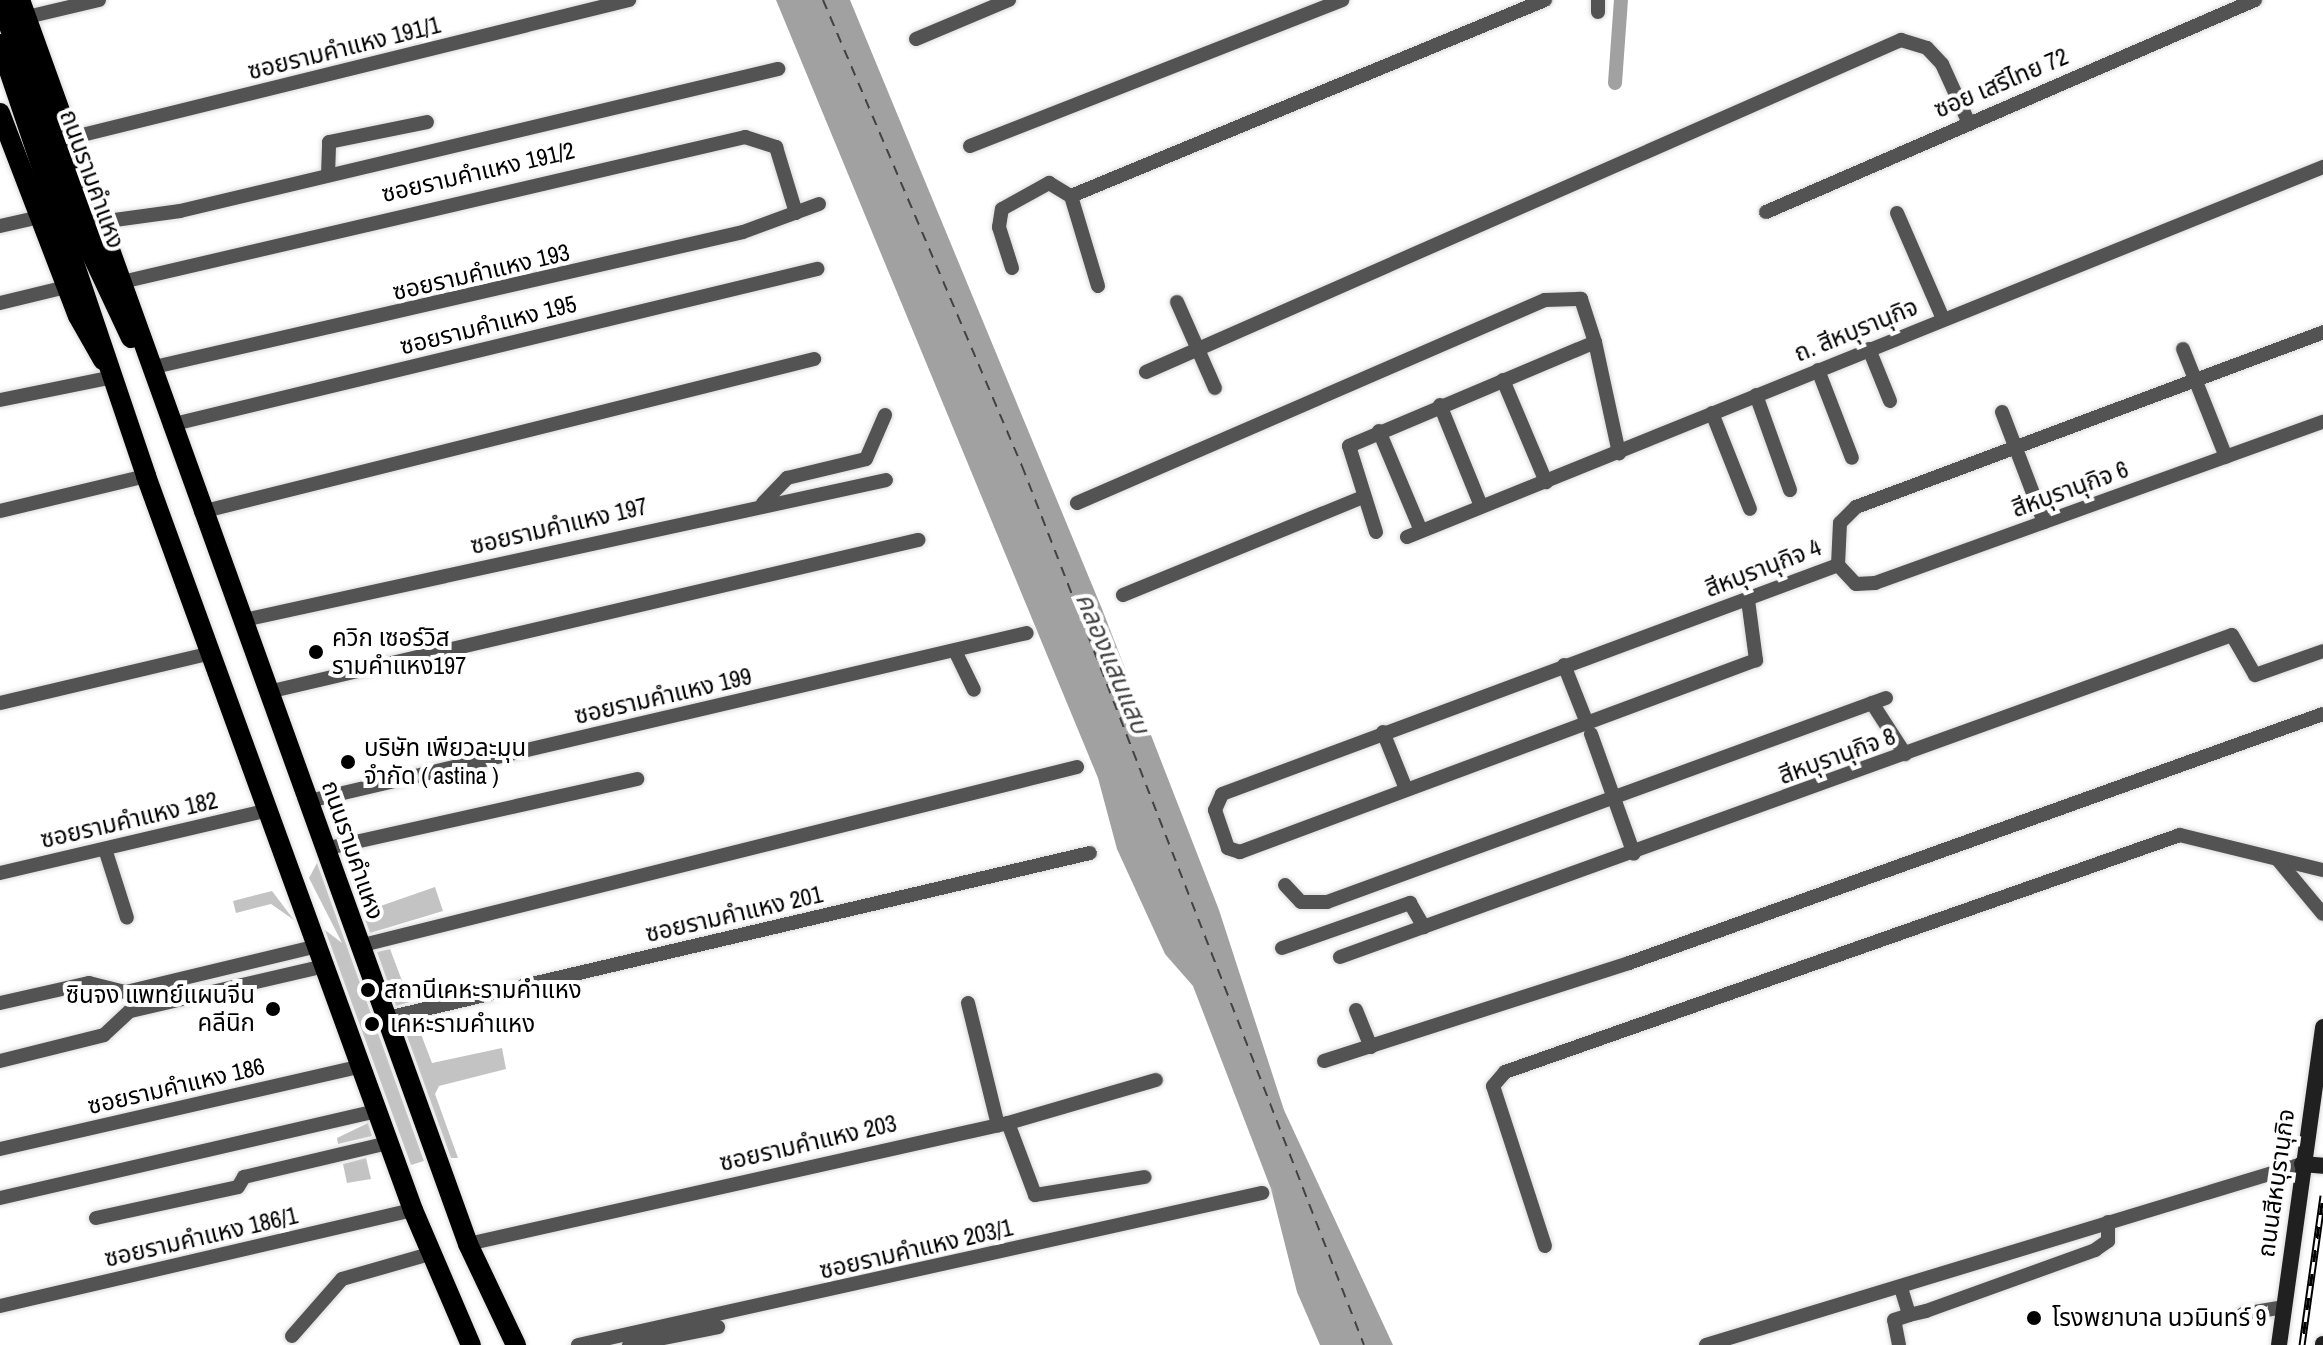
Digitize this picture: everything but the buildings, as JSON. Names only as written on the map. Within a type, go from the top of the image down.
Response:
[{"type":"main road","name":"ถนนรามคำแหง","points":[[0,1],[103,284],[150,368]]},
{"type":"main road","name":"ถนนรามคำแหง","points":[[24,9],[201,512],[244,620],[468,1244],[516,1345]]},
{"type":"main road","name":"ถนนรามคำแหง","points":[[0,44],[146,476],[429,1254],[471,1345]]},
{"type":"main road","name":"ถนนรามคำแหง","points":[[0,113],[7,154],[40,217],[66,287],[113,377]]},
{"type":"main road","name":"ถนนสีหบุรานุกิจ","points":[[2279,1345],[2323,1027]]},
{"type":"main road","points":[[2302,1164],[2323,1166]]},
{"type":"street","points":[[24,9],[99,0]]},
{"type":"street","name":"ซอยรามคำแหง 191/1","points":[[70,138],[629,0]]},
{"type":"street","points":[[916,39],[1009,0]]},
{"type":"street","points":[[970,146],[1342,0]]},
{"type":"street","points":[[1071,196],[1545,0]]},
{"type":"street","name":"ซอย เสรีไทย 72","points":[[1766,212],[1968,121],[2255,0]]},
{"type":"street","points":[[1146,372],[1197,345],[1901,40],[1927,48],[1942,64],[1968,121]]},
{"type":"street","points":[[100,222],[328,175],[778,69]]},
{"type":"street","points":[[328,175],[329,142],[427,122]]},
{"type":"street","name":"ซอยรามคำแหง 191/2","points":[[122,282],[745,137],[776,147],[796,213]]},
{"type":"street","name":"ถ. สีหบุรานุกิจ","points":[[1379,431],[1414,534],[2323,167]]},
{"type":"street","points":[[1012,268],[999,227],[1002,209],[1049,183],[1071,196],[1098,286]]},
{"type":"street","name":"ซอยรามคำแหง 193","points":[[150,368],[743,232],[819,204]]},
{"type":"street","points":[[1897,213],[1943,319]]},
{"type":"street","points":[[0,226],[40,217]]},
{"type":"street","name":"ซอยรามคำแหง 195","points":[[170,425],[817,269]]},
{"type":"street","points":[[0,303],[66,287]]},
{"type":"street","points":[[1077,503],[1545,300],[1581,299],[1595,342],[1619,453]]},
{"type":"street","points":[[1177,302],[1215,388]]},
{"type":"street","name":"สีหบุรานุกิจ 4","points":[[1406,789],[1240,852],[1228,848],[1215,810],[1222,794],[1838,565],[1844,514],[2323,332]]},
{"type":"street","points":[[1376,532],[1348,450],[1379,431],[1595,342]]},
{"type":"street","points":[[1869,349],[1890,401]]},
{"type":"street","points":[[2183,349],[2226,457]]},
{"type":"street","points":[[201,512],[814,359]]},
{"type":"street","points":[[1818,370],[1852,458]]},
{"type":"street","points":[[0,400],[113,377]]},
{"type":"street","points":[[1503,380],[1546,482]]},
{"type":"street","points":[[1756,395],[1790,490]]},
{"type":"street","points":[[1440,405],[1481,506]]},
{"type":"street","points":[[2002,412],[2044,522]]},
{"type":"street","points":[[1712,413],[1750,509]]},
{"type":"street","points":[[763,503],[787,478],[866,459],[885,415]]},
{"type":"street","name":"สีหบุรานุกิจ 6","points":[[1838,565],[1856,584],[1875,583],[2323,422]]},
{"type":"street","points":[[0,511],[146,476]]},
{"type":"street","name":"ซอยรามคำแหง 197","points":[[244,620],[763,503],[886,480]]},
{"type":"street","points":[[1123,595],[1363,497]]},
{"type":"street","points":[[268,692],[918,540]]},
{"type":"street","points":[[1383,732],[1406,789],[1589,729],[1756,660],[1761,652],[1748,600]]},
{"type":"street","name":"ซอยรามคำแหง 199","points":[[309,801],[1027,633]]},
{"type":"street","name":"สีหบุรานุกิจ 8","points":[[1340,957],[1634,854],[2232,635],[2255,675],[2323,651]]},
{"type":"street","points":[[955,651],[974,690]]},
{"type":"street","points":[[0,703],[212,653]]},
{"type":"street","points":[[1564,665],[1616,797],[1634,854]]},
{"type":"street","points":[[1285,885],[1301,902],[1327,902],[1879,700],[1905,754]]},
{"type":"street","points":[[1324,1061],[1672,949],[2323,714]]},
{"type":"street","points":[[359,946],[1077,767]]},
{"type":"street","points":[[324,849],[637,779]]},
{"type":"street","name":"ซอยรามคำแหง 182","points":[[0,873],[268,810]]},
{"type":"street","points":[[1545,1246],[1493,1086],[1505,1072],[2180,835],[2323,870]]},
{"type":"street","points":[[105,849],[127,918]]},
{"type":"street","name":"ซอยรามคำแหง 201","points":[[387,1018],[1090,853]]},
{"type":"street","points":[[2277,859],[2323,914]]},
{"type":"street","points":[[1282,948],[1410,903],[1424,927]]},
{"type":"street","points":[[0,1003],[89,983],[126,992],[318,946]]},
{"type":"street","points":[[0,1061],[104,1035],[130,1011],[325,966]]},
{"type":"street","points":[[218,971],[223,991]]},
{"type":"street","points":[[126,992],[130,1011]]},
{"type":"street","points":[[968,1003],[1003,1124],[1035,1195],[1145,1177]]},
{"type":"street","points":[[1356,1010],[1371,1047]]},
{"type":"street","name":"ซอยรามคำแหง 186","points":[[0,1149],[361,1066]]},
{"type":"street","name":"ซอยรามคำแหง 203","points":[[468,1244],[1003,1124],[1156,1080]]},
{"type":"street","points":[[0,1198],[377,1111]]},
{"type":"street","points":[[96,1218],[238,1187],[244,1177],[388,1143]]},
{"type":"street","points":[[1708,1345],[2302,1164]]},
{"type":"street","name":"ซอยรามคำแหง 203/1","points":[[584,1344],[1262,1193]]},
{"type":"street","name":"ซอยรามคำแหง 186/1","points":[[0,1306],[413,1210]]},
{"type":"street","points":[[1899,1345],[1894,1320],[2095,1250],[2108,1241],[2108,1222]]},
{"type":"street","points":[[292,1336],[342,1279],[429,1254]]},
{"type":"street","points":[[1901,1288],[1909,1315]]},
{"type":"street","points":[[2243,1314],[2284,1307]]},
{"type":"street","points":[[629,1345],[718,1327]]},
{"type":"water","name":"คลองแสนแสบ","points":[[776,0],[850,0],[1102,609],[1219,910],[1284,1110],[1393,1345],[1320,1345],[1297,1292],[1271,1189],[1193,986],[1165,954],[1117,849],[1098,778]]},
{"type":"waterway","points":[[1615,83],[1621,0]]},
{"type":"ferry route","points":[[823,0],[1022,466],[1364,1345]]},
{"type":"railway","points":[[2302,1345],[2323,1195]]},
{"type":"place","name":"ควิก เซอร์วิส รามคำแหง197","points":[[316,652]]},
{"type":"place","name":"บริษัท เพียวละมุน จำกัด ( astina )","points":[[348,762]]},
{"type":"place","name":"สถานีเคหะรามคำแหง","points":[[368,990]]},
{"type":"place","name":"ซินจง แพทย์แผนจีน คลีนิก","points":[[273,1009]]},
{"type":"place","name":"เคหะรามคำแหง","points":[[372,1024]]},
{"type":"place","name":"โรงพยาบาล นวมินทร์ 9","points":[[2034,1318]]}]
